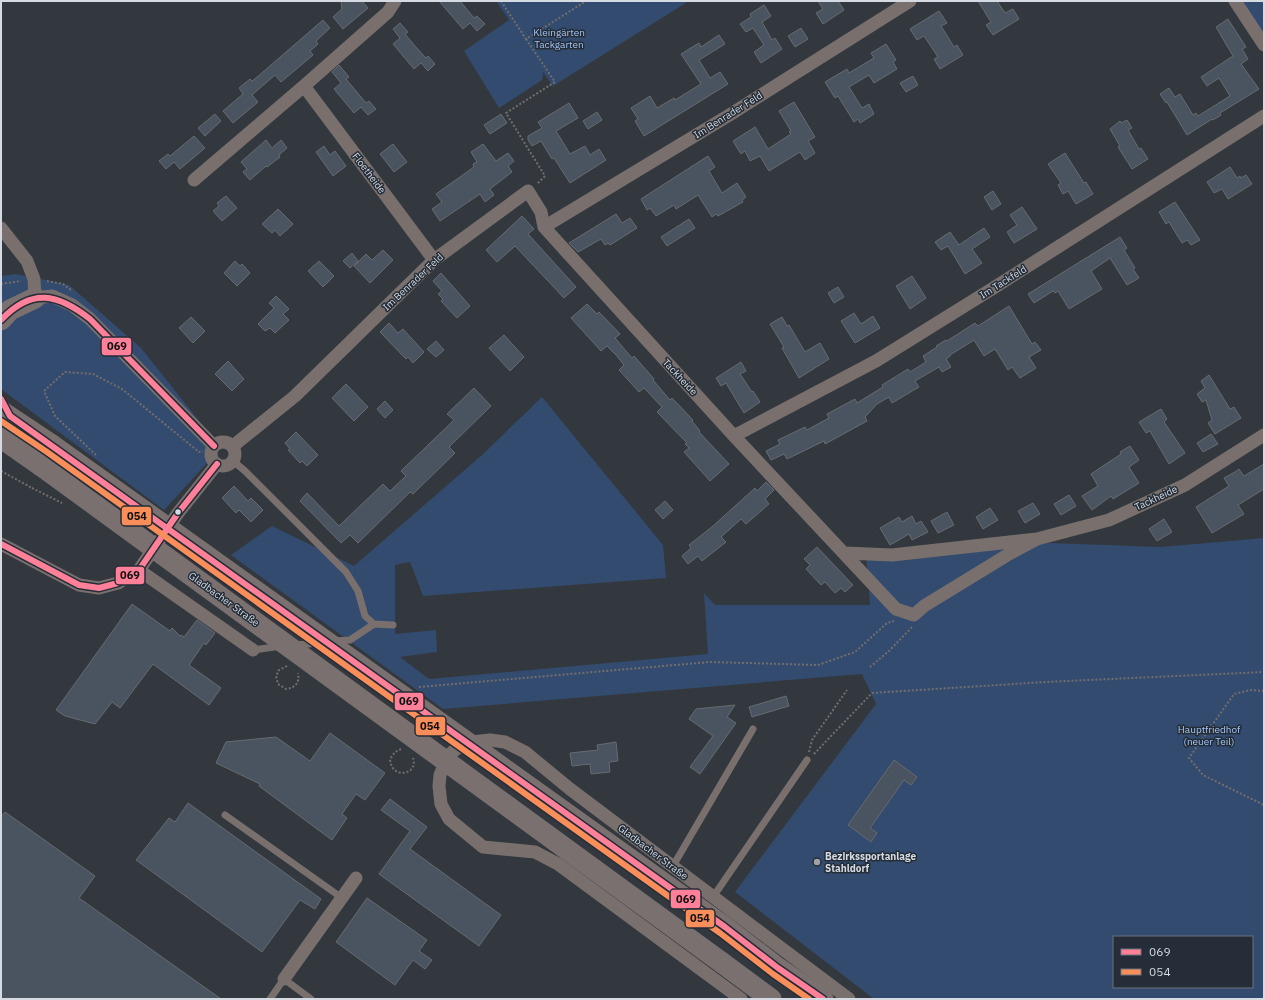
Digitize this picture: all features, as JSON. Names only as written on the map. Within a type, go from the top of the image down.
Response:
[{"type":"main road","points":[[1,299],[12,297],[36,298]]},
{"type":"main road","points":[[1,320],[10,310],[36,298]]},
{"type":"main road","name":"Gladbacher Straße","points":[[4,409],[823,999]]},
{"type":"main road","name":"Gladbacher Straße","points":[[1,438],[771,999]]},
{"type":"street","points":[[194,180],[388,12],[395,1]]},
{"type":"street","name":"Im Benrader Feld","points":[[544,227],[731,114],[910,1]]},
{"type":"street","points":[[1235,1],[1264,45]]},
{"type":"street","name":"Floetheide","points":[[304,86],[434,260]]},
{"type":"street","name":"Im Tackfeld","points":[[734,436],[876,361],[1264,116]]},
{"type":"street","name":"Im Benrader Feld","points":[[233,446],[295,396],[434,260],[528,191]]},
{"type":"street","name":"Tackheide","points":[[528,191],[541,212],[544,227],[734,436],[896,609],[914,615],[924,606],[1009,554],[1037,539]]},
{"type":"street","points":[[1,228],[27,261],[34,279],[36,298],[52,296],[72,305],[90,319],[214,446]]},
{"type":"street","name":"Tackheide","points":[[845,553],[892,555],[1037,539],[1109,520],[1185,485],[1264,435]]},
{"type":"street","points":[[220,442],[227,442],[233,446],[235,457],[229,465],[222,466],[217,464],[212,458],[211,451],[214,446],[220,442]]},
{"type":"street","points":[[1,544],[79,585],[99,588],[118,583],[139,570],[178,513],[217,464]]},
{"type":"street","points":[[139,570],[253,650]]},
{"type":"street","name":"Gladbacher Straße","points":[[741,999],[558,864],[535,852],[483,847],[449,819],[441,804],[439,786],[440,775],[448,756],[456,749],[472,742],[490,740],[505,742],[525,752],[570,789],[849,999]]},
{"type":"street","points":[[284,979],[356,878]]},
{"type":"lane","points":[[233,461],[246,471],[346,572],[358,591],[365,616],[374,624]]},
{"type":"lane","points":[[253,650],[350,640],[374,624],[393,625]]},
{"type":"lane","points":[[673,866],[753,728]]},
{"type":"lane","points":[[713,897],[807,760]]},
{"type":"lane","points":[[225,815],[342,898]]},
{"type":"lane","points":[[270,999],[284,979],[312,999]]},
{"type":"path","points":[[500,1],[554,82],[506,113],[545,176],[528,191]]},
{"type":"path","points":[[526,39],[586,1]]},
{"type":"path","points":[[100,458],[55,416],[44,391],[64,372],[93,374],[122,389],[199,452],[214,446]]},
{"type":"path","points":[[1,471],[32,488]]},
{"type":"path","points":[[412,686],[420,687],[710,662],[818,665],[855,652],[887,623],[914,615],[920,619],[890,650],[870,667]]},
{"type":"path","points":[[292,666],[287,665],[279,670],[276,676],[278,684],[286,689],[292,688],[300,679],[298,670]]},
{"type":"path","points":[[807,760],[872,694],[1045,682],[1264,672]]},
{"type":"path","points":[[807,760],[812,740],[847,690]]},
{"type":"path","points":[[1264,691],[1250,690],[1234,694],[1189,758],[1203,776],[1264,806]]},
{"type":"path","points":[[401,749],[395,752],[390,759],[392,769],[396,771],[406,773],[411,770],[414,765],[414,760],[411,754]]},
{"type":"green space","name":"Kleingärten Tackgarten","points":[[496,1],[689,1],[553,86],[543,72],[542,80],[499,108],[464,51],[509,20]]},
{"type":"green space","points":[[1240,1],[1264,1],[1264,37]]},
{"type":"green space","points":[[16,274],[69,285],[141,348],[208,432],[209,461],[164,510],[1,389],[1,276]]},
{"type":"green space","name":"Hauptfriedhof (neuer Teil)","points":[[542,397],[663,545],[666,578],[423,596],[410,562],[395,565],[395,634],[436,630],[437,652],[400,657],[429,679],[708,654],[704,593],[715,605],[870,605],[866,554],[1050,543],[1161,547],[1264,538],[1264,999],[874,999],[735,892],[876,704],[862,674],[443,709],[231,555],[272,526],[354,566],[482,455]],"holes":[[[894,760],[917,777],[911,785],[904,780],[870,828],[877,833],[871,842],[848,825]]]},
{"type":"building","points":[[341,1],[362,1],[368,8],[343,29],[333,17],[342,9]]},
{"type":"building","points":[[439,1],[460,1],[474,18],[477,16],[485,24],[477,31],[470,23],[463,29]]},
{"type":"building","points":[[818,1],[838,1],[844,10],[823,24],[816,13],[823,9]]},
{"type":"building","points":[[978,1],[997,1],[1005,13],[1013,9],[1019,19],[993,35],[986,25],[991,22]]},
{"type":"building","points":[[764,5],[771,16],[762,22],[772,40],[775,38],[782,49],[761,63],[754,52],[764,45],[753,28],[746,32],[740,24],[751,17],[750,14]]},
{"type":"building","points":[[939,11],[947,23],[941,26],[954,47],[957,45],[963,55],[940,69],[934,59],[938,57],[924,36],[917,40],[910,29]]},
{"type":"building","points":[[1228,19],[1246,47],[1242,49],[1248,59],[1241,64],[1259,89],[1220,113],[1221,115],[1187,135],[1167,102],[1166,103],[1160,94],[1169,88],[1175,97],[1180,94],[1193,115],[1196,113],[1198,116],[1230,96],[1219,78],[1207,86],[1201,77],[1233,56],[1216,27]]},
{"type":"building","points":[[323,20],[330,28],[316,41],[318,44],[310,51],[313,55],[281,82],[275,75],[252,95],[258,102],[233,123],[223,111],[243,94],[239,88],[250,79],[252,81],[256,78]]},
{"type":"building","points":[[400,23],[408,32],[405,34],[415,46],[426,58],[428,56],[435,64],[428,71],[421,63],[414,69],[393,44],[400,38],[393,29]]},
{"type":"building","points":[[801,28],[808,39],[795,47],[788,36]]},
{"type":"building","points":[[719,35],[725,44],[699,60],[710,78],[720,72],[728,84],[644,136],[635,121],[638,119],[631,108],[650,96],[657,108],[674,98],[675,100],[701,84],[681,54],[699,43],[701,47]]},
{"type":"building","points":[[886,44],[896,60],[893,62],[897,69],[874,83],[869,75],[849,87],[862,108],[869,104],[874,114],[860,123],[858,119],[854,122],[838,96],[835,98],[825,82],[847,69],[849,73],[874,58],[871,53]]},
{"type":"building","points":[[339,65],[349,77],[346,79],[366,103],[369,101],[376,109],[368,115],[361,107],[354,113],[334,89],[341,83],[332,72]]},
{"type":"building","points":[[913,76],[918,85],[906,92],[900,83]]},
{"type":"building","points":[[794,102],[815,137],[808,141],[815,153],[805,160],[800,152],[769,171],[760,156],[750,161],[745,151],[741,154],[733,141],[755,127],[768,149],[791,134],[789,132],[791,131],[779,111]]},
{"type":"building","points":[[569,103],[578,118],[556,131],[570,154],[585,146],[590,155],[599,149],[606,160],[570,183],[541,141],[532,146],[528,140],[528,136],[542,128],[538,122]]},
{"type":"building","points":[[597,112],[602,120],[588,129],[583,121]]},
{"type":"building","points":[[215,114],[221,121],[205,136],[198,128]]},
{"type":"building","points":[[501,114],[507,123],[490,134],[484,125]]},
{"type":"building","points":[[1127,120],[1132,128],[1128,130],[1139,149],[1141,148],[1148,159],[1132,169],[1118,147],[1120,146],[1110,129],[1120,121],[1121,123]]},
{"type":"building","points":[[194,136],[205,148],[180,169],[174,162],[166,169],[159,161],[168,154],[170,156]]},
{"type":"building","points":[[266,140],[272,148],[281,140],[287,148],[279,155],[280,157],[267,167],[266,166],[250,180],[243,172],[247,169],[241,162]]},
{"type":"building","points":[[393,144],[407,162],[394,172],[380,154]]},
{"type":"building","points":[[483,144],[496,161],[508,153],[514,161],[508,166],[512,172],[490,189],[494,195],[485,202],[480,194],[440,221],[432,209],[442,202],[436,194],[474,167],[473,164],[477,162],[471,152]]},
{"type":"building","points":[[324,146],[330,155],[335,151],[346,166],[333,176],[316,152]]},
{"type":"building","points":[[1065,153],[1084,183],[1086,182],[1093,194],[1076,204],[1068,191],[1063,194],[1058,185],[1061,183],[1048,164]]},
{"type":"building","points":[[708,156],[715,167],[709,171],[722,193],[737,183],[746,197],[742,200],[743,202],[718,216],[716,214],[712,217],[698,195],[676,209],[674,205],[656,216],[650,208],[647,210],[641,199]]},
{"type":"building","points":[[1230,167],[1237,178],[1240,176],[1241,178],[1246,175],[1252,184],[1228,199],[1222,189],[1214,193],[1207,182]]},
{"type":"building","points":[[993,191],[1001,204],[992,210],[984,197]]},
{"type":"building","points":[[226,196],[237,208],[222,221],[213,211],[219,206],[217,203]]},
{"type":"building","points":[[1175,202],[1200,240],[1191,245],[1187,240],[1182,243],[1169,222],[1166,224],[1159,212]]},
{"type":"building","points":[[1022,207],[1037,229],[1014,243],[1007,232],[1017,225],[1010,215]]},
{"type":"building","points":[[278,209],[293,224],[280,236],[275,230],[272,233],[262,224]]},
{"type":"building","points":[[616,214],[622,223],[630,218],[637,228],[610,245],[608,243],[605,245],[601,239],[578,252],[569,243]]},
{"type":"building","points":[[522,216],[534,229],[528,234],[576,287],[564,298],[515,246],[497,262],[486,250]]},
{"type":"building","points":[[689,219],[695,228],[667,246],[661,237]]},
{"type":"building","points":[[984,228],[990,237],[972,249],[982,263],[965,274],[948,246],[941,250],[935,242],[950,232],[959,245]]},
{"type":"building","points":[[1120,237],[1127,248],[1124,250],[1139,278],[1127,285],[1110,258],[1091,271],[1102,289],[1069,309],[1058,291],[1055,293],[1053,291],[1034,303],[1028,294]]},
{"type":"building","points":[[383,250],[393,260],[370,283],[354,266],[366,254],[372,260]]},
{"type":"building","points":[[352,253],[358,261],[350,268],[343,261]]},
{"type":"building","points":[[235,261],[240,266],[242,264],[250,273],[237,286],[224,273]]},
{"type":"building","points":[[319,261],[334,276],[323,287],[308,271]]},
{"type":"building","points":[[441,273],[470,306],[457,318],[441,301],[443,299],[438,294],[442,291],[433,281]]},
{"type":"building","points":[[912,276],[926,298],[910,309],[896,286]]},
{"type":"building","points":[[838,287],[844,297],[834,303],[828,293]]},
{"type":"building","points":[[276,296],[289,309],[283,314],[289,320],[275,333],[270,328],[265,331],[258,324],[274,308],[269,303]]},
{"type":"building","points":[[587,304],[597,314],[599,312],[620,334],[615,338],[632,358],[634,356],[670,400],[672,398],[693,420],[692,421],[700,431],[699,432],[729,464],[710,481],[684,452],[689,448],[685,444],[687,443],[657,412],[662,407],[644,388],[639,392],[619,370],[624,365],[616,355],[607,346],[601,351],[571,318]]},
{"type":"building","points":[[1009,306],[1032,344],[1035,342],[1041,350],[1029,357],[1036,368],[1020,378],[1012,367],[1008,370],[995,349],[984,356],[974,340],[946,359],[951,367],[942,372],[939,367],[915,381],[919,387],[892,403],[889,397],[877,404],[865,417],[867,421],[825,444],[824,441],[787,459],[784,454],[771,460],[766,451],[780,444],[778,440],[805,427],[807,430],[829,418],[827,414],[855,399],[857,403],[908,369],[910,372],[926,362],[923,356],[937,347],[936,346],[946,340],[947,341],[975,323],[978,326]]},
{"type":"building","points":[[854,313],[861,324],[873,316],[880,328],[855,343],[841,321]]},
{"type":"building","points":[[191,317],[205,331],[193,343],[179,328]]},
{"type":"building","points":[[782,317],[787,326],[789,325],[805,352],[820,343],[829,359],[799,378],[782,348],[784,347],[770,324]]},
{"type":"building","points":[[389,323],[398,333],[403,329],[424,352],[413,363],[408,357],[406,359],[380,332]]},
{"type":"building","points":[[504,335],[524,357],[510,371],[489,348]]},
{"type":"building","points":[[436,341],[444,350],[436,357],[427,349]]},
{"type":"building","points":[[228,361],[244,379],[232,391],[215,374]]},
{"type":"building","points":[[741,362],[746,371],[740,374],[760,402],[744,413],[726,383],[721,386],[716,378]]},
{"type":"building","points":[[1209,375],[1230,409],[1234,407],[1241,418],[1215,434],[1208,423],[1212,420],[1206,400],[1202,402],[1197,394],[1205,388],[1201,381]]},
{"type":"building","points":[[346,384],[368,407],[354,421],[332,398]]},
{"type":"building","points":[[474,388],[491,406],[449,447],[455,453],[413,494],[410,492],[358,543],[350,535],[341,543],[300,501],[307,493],[339,526],[383,484],[390,491],[406,476],[401,471],[454,420],[447,414]]},
{"type":"building","points":[[385,401],[393,410],[385,418],[377,409]]},
{"type":"building","points":[[1161,409],[1167,419],[1164,422],[1185,453],[1169,464],[1150,431],[1146,433],[1139,422]]},
{"type":"building","points":[[296,432],[318,455],[307,466],[302,461],[300,463],[288,450],[290,449],[285,443]]},
{"type":"building","points":[[1211,434],[1218,444],[1203,452],[1197,443]]},
{"type":"building","points":[[1130,446],[1139,460],[1129,467],[1139,483],[1113,499],[1111,496],[1092,510],[1082,496],[1098,486],[1091,474],[1121,454],[1120,452]]},
{"type":"building","points":[[1264,464],[1264,489],[1238,505],[1244,514],[1212,533],[1196,507],[1229,486],[1224,478],[1239,469],[1244,476]]},
{"type":"building","points":[[766,482],[774,490],[765,499],[769,504],[746,524],[741,519],[721,537],[726,542],[702,561],[698,556],[688,564],[682,556],[691,548],[689,545],[713,526],[755,488],[757,491]]},
{"type":"building","points":[[234,486],[248,501],[251,498],[263,510],[251,522],[239,510],[236,513],[222,498]]},
{"type":"building","points":[[1069,495],[1076,506],[1061,515],[1054,504]]},
{"type":"building","points":[[665,501],[673,510],[663,519],[655,510]]},
{"type":"building","points":[[1033,503],[1040,514],[1025,523],[1018,511]]},
{"type":"building","points":[[990,508],[998,520],[983,529],[976,517]]},
{"type":"building","points":[[947,512],[954,525],[938,533],[931,521]]},
{"type":"building","points":[[912,516],[916,524],[921,521],[928,532],[912,540],[909,534],[890,545],[880,528],[899,517],[902,522]]},
{"type":"building","points":[[1164,519],[1172,532],[1157,541],[1149,529]]},
{"type":"building","points":[[817,547],[853,585],[845,592],[841,588],[835,593],[825,582],[821,585],[806,569],[810,565],[804,559]]},
{"type":"building","points":[[132,604],[170,631],[172,628],[180,636],[181,635],[184,637],[197,620],[215,633],[206,645],[204,643],[189,665],[221,688],[209,705],[153,664],[120,708],[112,702],[95,724],[65,716],[56,710]]},
{"type":"building","points":[[786,696],[789,706],[752,717],[749,707]]},
{"type":"building","points":[[735,705],[727,717],[736,723],[700,774],[690,767],[713,736],[689,719],[696,709]]},
{"type":"building","points":[[330,733],[385,773],[365,800],[356,794],[342,814],[347,818],[332,840],[259,786],[260,784],[216,763],[226,742],[276,737],[310,761]]},
{"type":"building","points":[[616,742],[618,761],[609,762],[610,772],[591,774],[590,764],[572,766],[570,753],[598,750],[597,745]]},
{"type":"building","points":[[894,760],[917,777],[911,785],[904,780],[870,828],[877,833],[871,842],[848,825]]},
{"type":"building","points":[[390,799],[427,827],[410,849],[501,915],[479,946],[379,874],[410,831],[381,810]]},
{"type":"building","points":[[188,803],[321,899],[315,909],[300,900],[262,952],[136,860],[169,818],[175,822]]},
{"type":"building","points":[[5,812],[95,876],[79,898],[221,999],[1,999],[1,817]]},
{"type":"building","points":[[367,898],[427,940],[419,951],[432,960],[425,969],[413,960],[395,985],[336,942]]},
{"type":"transit line","name":"069","points":[[1,320],[12,309],[23,302],[34,299],[45,298],[67,304],[90,319],[214,446]]},
{"type":"transit line","name":"069","points":[[1,399],[10,416],[725,927],[778,968],[823,999]]},
{"type":"transit line","name":"054","points":[[1,421],[47,452],[720,933],[773,974],[809,999]]},
{"type":"transit line","name":"069","points":[[1,544],[79,585],[99,588],[118,583],[139,570],[178,513],[217,464]]},
{"type":"place","name":"Bezirkssportanlage Stahldorf","points":[[817,862]]}]
